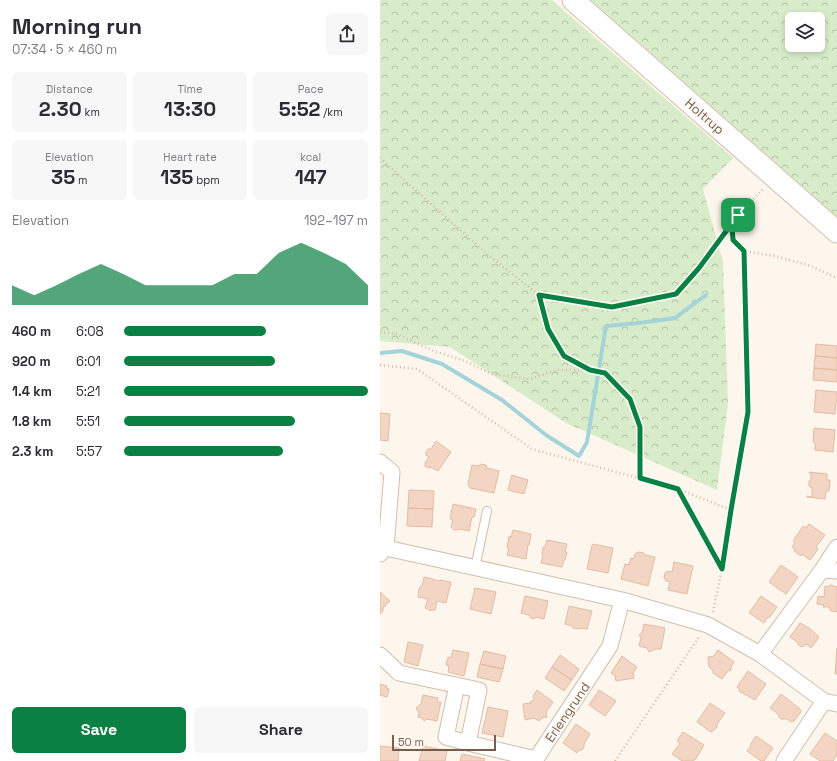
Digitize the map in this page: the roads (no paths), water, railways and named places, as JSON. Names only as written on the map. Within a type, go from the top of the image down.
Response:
[{"type":"main road","name":"Holtrup","points":[[573,0],[837,232]]},
{"type":"street","points":[[380,462],[392,472],[383,551],[475,568],[622,600],[708,625],[760,654],[831,702],[784,761]]},
{"type":"street","points":[[760,654],[822,570],[837,547]]},
{"type":"street","points":[[822,570],[837,571]]},
{"type":"street","name":"Erlengrund","points":[[457,685],[446,737],[536,759],[610,646],[622,600]]},
{"type":"street","points":[[380,655],[399,673],[479,690],[468,743]]},
{"type":"lane","points":[[475,568],[487,511]]},
{"type":"waterway","points":[[380,353],[402,351],[442,364],[502,400],[546,435],[579,456],[587,442],[606,326],[675,318],[706,295]]}]
